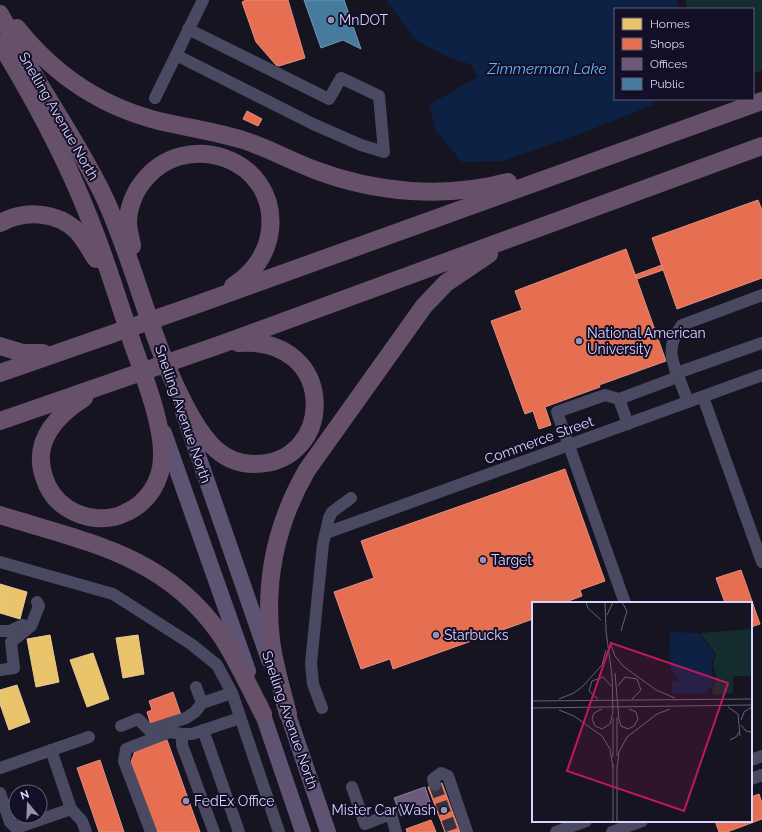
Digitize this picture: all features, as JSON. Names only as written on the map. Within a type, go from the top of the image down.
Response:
[{"type":"highway","points":[[0,3],[36,51],[66,78],[103,101],[141,116],[243,140],[316,170],[360,184],[418,191],[459,191],[484,188],[544,173],[668,134]]},
{"type":"highway","name":"Snelling Avenue North","points":[[0,14],[98,185],[114,221],[176,390]]},
{"type":"highway","name":"Snelling Avenue North","points":[[0,43],[34,102],[76,186],[118,297],[151,396]]},
{"type":"highway","points":[[0,373],[56,352],[201,303],[762,101]]},
{"type":"highway","points":[[0,421],[222,344],[575,213],[762,147]]},
{"type":"highway","points":[[139,290],[128,222],[133,198],[139,186],[154,169],[164,162],[188,154],[201,152],[213,154],[226,157],[254,178],[267,201],[271,225],[266,248],[253,270],[232,287],[201,303]]},
{"type":"highway","points":[[288,714],[271,640],[269,590],[275,548],[280,529],[298,485],[391,350],[434,294],[446,283],[480,259],[575,213]]},
{"type":"highway","points":[[0,223],[12,217],[35,214],[51,217],[67,224],[86,242],[118,297]]},
{"type":"highway","points":[[176,390],[208,443],[227,458],[238,462],[262,464],[281,459],[299,445],[306,437],[315,411],[315,397],[312,384],[302,366],[285,350],[264,343],[254,342],[222,344]]},
{"type":"highway","points":[[0,346],[23,353],[56,352]]},
{"type":"highway","points":[[118,380],[85,397],[66,410],[54,422],[44,438],[40,463],[45,481],[60,503],[74,512],[97,518],[114,517],[138,506],[152,490],[158,480],[162,458],[162,445],[151,396]]},
{"type":"highway","points":[[0,515],[118,552],[155,571],[174,584],[201,611],[220,635],[263,714]]},
{"type":"main road","name":"Snelling Avenue North","points":[[176,390],[328,832]]},
{"type":"main road","name":"Snelling Avenue North","points":[[151,396],[303,832]]},
{"type":"street","points":[[155,98],[202,0]]},
{"type":"street","points":[[176,55],[313,124],[361,145],[384,152],[379,96],[341,78],[329,99],[188,29]]},
{"type":"street","points":[[688,402],[672,358],[672,344],[674,335],[682,325],[762,295]]},
{"type":"street","points":[[625,602],[557,412],[605,395],[619,399],[675,378],[677,373],[762,343]]},
{"type":"street","name":"Commerce Street","points":[[326,533],[762,375]]},
{"type":"street","points":[[703,397],[762,562]]},
{"type":"street","points":[[619,399],[628,424]]},
{"type":"street","points":[[322,708],[313,684],[311,663],[323,544],[329,518],[332,512],[351,498]]},
{"type":"street","points":[[0,562],[101,590],[126,601],[204,653],[217,665],[232,693],[279,832]]},
{"type":"street","points":[[0,631],[10,631],[22,626],[30,617],[33,606],[37,602],[39,606],[31,626],[11,642],[14,668],[0,670]]},
{"type":"street","points":[[196,687],[202,703]]},
{"type":"street","points":[[151,832],[124,761],[126,749],[173,730],[191,715],[202,703],[232,693]]},
{"type":"street","points":[[121,726],[138,719],[150,730],[173,730],[192,734],[240,718]]},
{"type":"street","points":[[173,730],[182,745],[214,832]]},
{"type":"street","points":[[203,730],[239,832]]},
{"type":"street","points":[[0,768],[89,737]]},
{"type":"street","points":[[51,750],[71,809],[82,821],[86,832]]},
{"type":"street","points":[[752,760],[762,756]]},
{"type":"street","points":[[435,785],[434,779],[436,775],[441,773],[448,776],[467,832]]},
{"type":"street","points":[[752,779],[762,775]]},
{"type":"street","points":[[352,786],[366,828],[391,814],[396,832]]},
{"type":"street","points":[[0,793],[10,822],[16,828],[71,809]]},
{"type":"street","points":[[556,832],[583,822]]},
{"type":"street","points":[[612,832],[639,822]]},
{"type":"green space","points":[[686,0],[762,0],[762,70],[754,74],[754,8],[687,8]]},
{"type":"water","name":"Zimmerman Lake","points":[[386,0],[676,0],[679,8],[614,8],[614,100],[656,100],[653,105],[585,132],[502,161],[462,162],[436,131],[429,105],[477,77],[472,65],[448,57],[417,41]]},
{"type":"building: Homes","points":[[0,584],[27,592],[20,619],[0,613]]},
{"type":"building: Homes","points":[[50,635],[59,682],[36,687],[27,639]]},
{"type":"building: Homes","points":[[138,635],[144,674],[123,678],[116,638]]},
{"type":"building: Homes","points":[[93,653],[109,699],[87,707],[70,660]]},
{"type":"building: Homes","points":[[17,685],[30,722],[9,730],[0,704],[0,690]]},
{"type":"building: Shops","points":[[246,0],[288,0],[305,58],[279,66],[276,65],[256,42],[242,2]]},
{"type":"building: Shops","points":[[247,111],[262,119],[258,126],[243,119]]},
{"type":"building: Shops","points":[[758,200],[762,210],[762,278],[677,309],[652,238]]},
{"type":"building: Shops","name":"National American University","points":[[626,249],[666,361],[599,385],[600,387],[545,407],[551,425],[539,429],[533,411],[525,414],[491,321],[522,310],[515,291]]},
{"type":"building: Shops","points":[[662,265],[663,270],[637,279],[635,275]]},
{"type":"building: Shops","name":"Target","points":[[565,469],[605,581],[580,590],[582,596],[566,602],[532,602],[532,619],[393,669],[390,659],[361,669],[334,592],[374,578],[361,541]]},
{"type":"building: Shops","points":[[741,570],[760,624],[752,627],[752,602],[725,602],[716,578]]},
{"type":"building: Shops","points":[[173,692],[181,715],[151,725],[147,712],[152,710],[149,701]]},
{"type":"building: Shops","points":[[167,740],[200,832],[155,832],[131,762],[135,751]]},
{"type":"building: Shops","points":[[100,760],[124,832],[99,832],[77,768]]},
{"type":"building: Shops","name":"Mister Car Wash","points":[[442,783],[460,832],[445,832],[428,787]]},
{"type":"building: Shops","points":[[759,794],[762,803],[762,819],[727,832],[719,832],[715,822],[752,822],[752,797]]},
{"type":"building: Shops","points":[[431,820],[436,832],[407,832],[406,829]]},
{"type":"building: Offices","points":[[425,787],[431,805],[401,816],[394,798]]},
{"type":"building: Public","name":"MnDOT","points":[[304,0],[344,0],[361,49],[343,40],[321,48]]},
{"type":"tunnel","points":[[435,785],[452,832]]},
{"type":"place","name":"MnDOT","points":[[331,20]]},
{"type":"place","name":"National American University","points":[[579,341]]},
{"type":"place","name":"Target","points":[[483,560]]},
{"type":"place","name":"Starbucks","points":[[436,635]]},
{"type":"place","name":"FedEx Office","points":[[186,801]]},
{"type":"place","name":"Mister Car Wash","points":[[444,810]]}]
